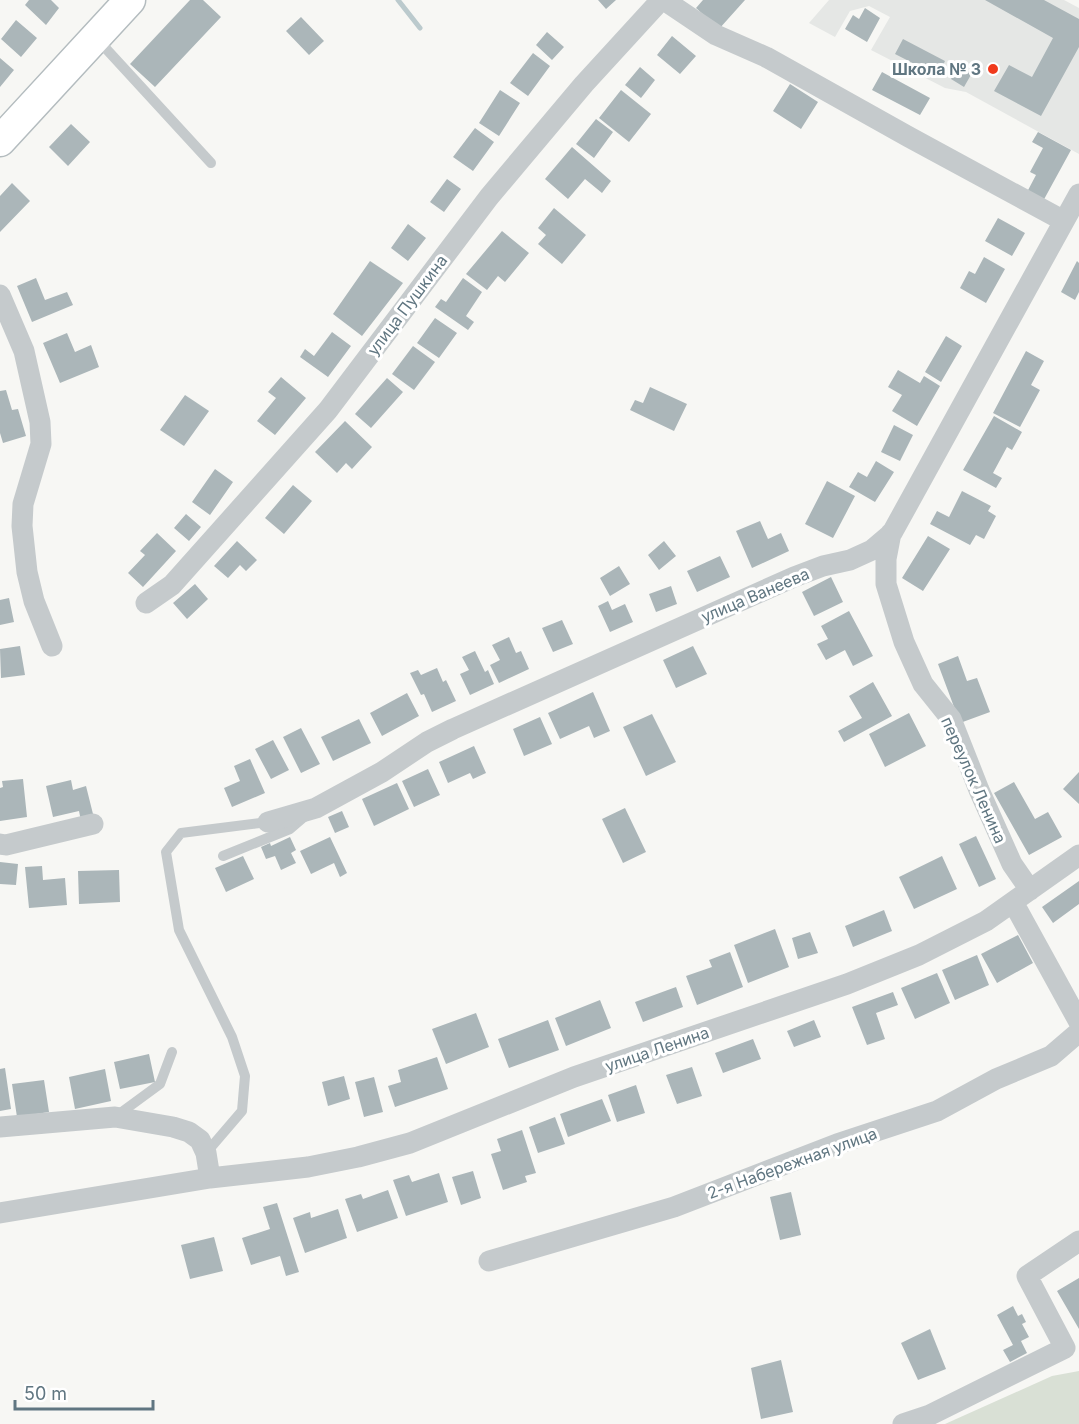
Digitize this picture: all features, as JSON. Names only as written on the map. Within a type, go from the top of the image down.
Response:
[{"type":"street","points":[[0,141],[130,0]]},
{"type":"street","points":[[663,0],[716,35],[766,57],[1064,220]]},
{"type":"street","name":"улица Пушкина","points":[[146,603],[172,585],[328,410],[489,197],[563,109],[663,0]]},
{"type":"street","name":"улица Ванеева","points":[[268,822],[316,808],[453,729],[794,577],[823,566],[850,560],[872,550],[892,533],[1079,194]]},
{"type":"street","points":[[0,295],[24,351],[40,422],[41,444],[23,504],[22,526],[27,572],[34,601],[52,646]]},
{"type":"street","name":"переулок Ленина","points":[[892,533],[886,559],[886,584],[904,642],[923,684],[951,719],[1012,864],[1022,896],[1079,1022]]},
{"type":"street","points":[[850,560],[867,562],[879,572],[886,584]]},
{"type":"street","points":[[0,844],[6,845],[93,824]]},
{"type":"street","name":"улица Ленина","points":[[0,1213],[210,1178],[308,1167],[410,1143],[574,1077],[847,984],[954,939],[986,921],[1079,855]]},
{"type":"street","name":"2-я Набережная улица","points":[[489,1261],[674,1207],[837,1144],[937,1111],[996,1079],[1051,1056],[1079,1032]]},
{"type":"street","points":[[0,1127],[115,1117],[173,1127],[189,1132],[200,1140],[206,1153],[210,1178]]},
{"type":"street","points":[[903,1424],[930,1415],[1065,1348],[1027,1276],[1079,1241]]},
{"type":"lane","points":[[95,37],[211,163]]},
{"type":"lane","points":[[223,856],[290,829],[316,808]]},
{"type":"lane","points":[[206,1153],[242,1111],[245,1076],[232,1037],[179,930],[165,852],[181,833],[268,822]]},
{"type":"lane","points":[[115,1117],[160,1084],[172,1052]]},
{"type":"shaded area","name":"Школа № 3","points":[[829,0],[1064,0],[1079,8],[1079,154],[966,92],[945,88],[871,50],[890,17],[869,6],[850,11],[835,37],[809,23]]},
{"type":"shaded area","points":[[1079,1371],[1079,1424],[945,1424],[1052,1376]]},
{"type":"building","points":[[29,0],[51,0],[59,8],[46,25],[25,5]]},
{"type":"building","points":[[190,0],[203,0],[221,17],[155,87],[130,64]]},
{"type":"building","points":[[598,0],[616,0],[606,9]]},
{"type":"building","points":[[703,0],[745,0],[719,29],[696,8]]},
{"type":"building","points":[[985,0],[1044,0],[1079,19],[1079,47],[1041,116],[994,91],[1009,65],[1032,77],[1053,38]]},
{"type":"building","points":[[865,8],[880,18],[867,42],[845,29],[853,15],[859,19]]},
{"type":"building","points":[[301,17],[324,41],[309,55],[286,31]]},
{"type":"building","points":[[16,20],[37,38],[21,57],[1,39]]},
{"type":"building","points":[[547,32],[564,47],[552,60],[536,45]]},
{"type":"building","points":[[672,36],[696,56],[680,74],[657,55]]},
{"type":"building","points":[[903,39],[945,61],[938,76],[895,54]]},
{"type":"building","points":[[533,53],[550,66],[528,96],[510,83]]},
{"type":"building","points":[[0,58],[14,70],[0,87]]},
{"type":"building","points":[[959,66],[972,73],[964,87],[951,79]]},
{"type":"building","points":[[640,67],[655,80],[641,98],[625,85]]},
{"type":"building","points":[[882,72],[930,98],[920,115],[872,90]]},
{"type":"building","points":[[790,84],[818,102],[801,129],[773,111]]},
{"type":"building","points":[[500,90],[520,103],[499,136],[479,123]]},
{"type":"building","points":[[621,90],[651,114],[629,142],[599,118]]},
{"type":"building","points":[[596,119],[613,132],[594,158],[576,144]]},
{"type":"building","points":[[71,124],[90,142],[68,166],[49,147]]},
{"type":"building","points":[[475,128],[494,142],[473,171],[453,157]]},
{"type":"building","points":[[1038,132],[1071,150],[1042,203],[1026,194],[1036,175],[1030,172],[1043,148],[1032,142]]},
{"type":"building","points":[[572,147],[611,181],[602,193],[585,179],[568,199],[545,179]]},
{"type":"building","points":[[447,179],[461,189],[444,212],[430,202]]},
{"type":"building","points":[[12,183],[30,201],[0,232],[0,196]]},
{"type":"building","points":[[554,208],[586,235],[562,264],[538,244],[546,235],[538,228]]},
{"type":"building","points":[[998,218],[1025,233],[1012,256],[985,241]]},
{"type":"building","points":[[408,224],[426,238],[408,261],[391,248]]},
{"type":"building","points":[[502,231],[529,253],[505,282],[498,276],[487,290],[466,274]]},
{"type":"building","points":[[984,257],[1005,269],[986,303],[960,288],[969,271],[975,274]]},
{"type":"building","points":[[370,261],[403,283],[362,336],[333,314]]},
{"type":"building","points":[[1077,261],[1079,263],[1079,292],[1075,300],[1061,292]]},
{"type":"building","points":[[36,278],[45,300],[67,292],[73,305],[32,322],[17,286]]},
{"type":"building","points":[[463,278],[482,292],[466,316],[474,322],[468,330],[435,307],[441,299],[446,302]]},
{"type":"building","points":[[435,318],[457,333],[439,358],[417,343]]},
{"type":"building","points":[[332,332],[351,346],[328,377],[300,357],[305,349],[314,356]]},
{"type":"building","points":[[67,333],[75,352],[91,345],[99,367],[60,383],[43,343]]},
{"type":"building","points":[[946,336],[962,346],[941,382],[925,372]]},
{"type":"building","points":[[413,346],[435,362],[414,390],[392,374]]},
{"type":"building","points":[[1026,351],[1044,361],[1031,385],[1040,390],[1020,427],[993,413]]},
{"type":"building","points":[[898,370],[920,383],[924,376],[940,386],[917,426],[892,411],[902,395],[888,387]]},
{"type":"building","points":[[281,377],[306,398],[275,435],[257,421],[276,398],[268,392]]},
{"type":"building","points":[[387,378],[403,392],[371,428],[355,414]]},
{"type":"building","points":[[650,387],[687,404],[674,431],[630,410],[635,400],[643,403]]},
{"type":"building","points":[[6,390],[12,410],[18,409],[26,436],[3,443],[0,433],[0,391]]},
{"type":"building","points":[[185,395],[209,411],[184,446],[160,430]]},
{"type":"building","points":[[994,416],[1022,432],[1012,450],[1007,447],[993,473],[1002,478],[996,488],[963,470]]},
{"type":"building","points":[[345,421],[372,447],[352,469],[346,463],[337,473],[315,452]]},
{"type":"building","points":[[894,425],[913,435],[900,461],[881,452]]},
{"type":"building","points":[[876,461],[894,472],[875,502],[849,487],[858,472],[867,477]]},
{"type":"building","points":[[215,469],[233,482],[210,515],[192,502]]},
{"type":"building","points":[[827,481],[855,496],[833,538],[805,524]]},
{"type":"building","points":[[293,485],[312,501],[284,534],[265,518]]},
{"type":"building","points":[[962,491],[991,506],[988,511],[996,516],[984,539],[976,535],[970,545],[930,524],[937,511],[949,517]]},
{"type":"building","points":[[186,514],[201,527],[189,541],[174,528]]},
{"type":"building","points":[[760,521],[768,539],[781,533],[789,551],[752,568],[736,531]]},
{"type":"building","points":[[157,533],[176,551],[143,587],[128,573],[145,555],[140,551]]},
{"type":"building","points":[[928,536],[950,549],[923,591],[902,578]]},
{"type":"building","points":[[237,541],[257,560],[246,571],[240,565],[228,578],[214,566]]},
{"type":"building","points":[[664,541],[676,556],[659,570],[648,555]]},
{"type":"building","points":[[720,556],[730,577],[697,592],[687,571]]},
{"type":"building","points":[[619,566],[630,584],[610,596],[600,578]]},
{"type":"building","points":[[831,577],[843,602],[814,616],[802,592]]},
{"type":"building","points":[[195,584],[208,599],[187,619],[173,603]]},
{"type":"building","points":[[671,586],[677,604],[656,612],[649,594]]},
{"type":"building","points":[[9,598],[14,622],[0,625],[0,600]]},
{"type":"building","points":[[608,601],[612,610],[625,604],[633,622],[610,632],[598,606]]},
{"type":"building","points":[[849,611],[873,656],[853,666],[845,650],[826,660],[817,644],[828,639],[821,626]]},
{"type":"building","points":[[562,620],[573,644],[553,652],[542,628]]},
{"type":"building","points":[[509,637],[516,653],[521,651],[529,669],[499,683],[490,665],[500,660],[492,645]]},
{"type":"building","points":[[20,646],[25,675],[1,678],[0,649]]},
{"type":"building","points":[[693,646],[707,674],[676,688],[663,660]]},
{"type":"building","points":[[475,651],[485,672],[488,670],[494,684],[470,695],[460,674],[469,670],[462,657]]},
{"type":"building","points":[[958,656],[967,681],[977,678],[990,712],[960,723],[938,664]]},
{"type":"building","points":[[437,668],[443,682],[446,680],[456,701],[432,712],[424,694],[421,695],[410,673],[418,670],[421,675]]},
{"type":"building","points":[[873,682],[892,716],[844,742],[838,731],[862,718],[849,696]]},
{"type":"building","points":[[593,692],[610,731],[594,738],[589,726],[560,739],[548,713]]},
{"type":"building","points":[[407,693],[419,716],[382,736],[370,713]]},
{"type":"building","points":[[909,713],[926,746],[885,767],[869,734]]},
{"type":"building","points":[[652,714],[676,762],[646,776],[623,727]]},
{"type":"building","points":[[540,717],[552,744],[524,756],[513,729]]},
{"type":"building","points":[[359,719],[371,743],[333,761],[321,737]]},
{"type":"building","points":[[301,728],[320,764],[301,773],[283,737]]},
{"type":"building","points":[[273,740],[289,770],[271,779],[255,749]]},
{"type":"building","points":[[474,746],[486,773],[473,779],[470,773],[448,783],[439,762]]},
{"type":"building","points":[[250,759],[265,793],[232,807],[224,788],[240,781],[234,766]]},
{"type":"building","points":[[428,769],[440,795],[414,807],[402,781]]},
{"type":"building","points":[[1079,772],[1079,804],[1063,789]]},
{"type":"building","points":[[23,779],[27,817],[0,821],[2,781]]},
{"type":"building","points":[[71,780],[73,790],[86,786],[94,818],[81,821],[79,811],[53,817],[46,786]]},
{"type":"building","points":[[1014,782],[1035,819],[1048,812],[1062,837],[1029,855],[994,793]]},
{"type":"building","points":[[397,783],[409,809],[374,826],[362,799]]},
{"type":"building","points":[[625,808],[646,852],[623,863],[602,819]]},
{"type":"building","points":[[342,811],[349,827],[335,833],[328,817]]},
{"type":"building","points":[[976,836],[996,879],[979,887],[959,844]]},
{"type":"building","points":[[290,837],[296,850],[291,853],[296,863],[281,870],[275,856],[266,859],[261,847],[270,843],[271,846]]},
{"type":"building","points":[[330,837],[347,873],[340,877],[334,863],[311,874],[300,851]]},
{"type":"building","points":[[243,856],[254,879],[226,892],[215,868]]},
{"type":"building","points":[[942,856],[957,889],[914,909],[899,877]]},
{"type":"building","points":[[0,862],[18,864],[16,885],[0,884]]},
{"type":"building","points":[[42,866],[43,880],[65,878],[67,905],[29,908],[25,867]]},
{"type":"building","points":[[119,870],[120,902],[79,904],[78,871]]},
{"type":"building","points":[[1079,881],[1079,904],[1053,923],[1042,907]]},
{"type":"building","points":[[884,910],[892,931],[853,947],[845,926]]},
{"type":"building","points":[[775,929],[789,967],[748,983],[734,945]]},
{"type":"building","points":[[810,932],[818,953],[798,959],[792,938]]},
{"type":"building","points":[[1018,935],[1033,963],[997,983],[981,954]]},
{"type":"building","points":[[730,952],[743,987],[697,1005],[686,976],[712,967],[709,960]]},
{"type":"building","points":[[977,955],[989,985],[955,1000],[942,970]]},
{"type":"building","points":[[937,973],[950,1003],[915,1019],[901,988]]},
{"type":"building","points":[[676,987],[683,1007],[643,1022],[635,1002]]},
{"type":"building","points":[[893,992],[898,1005],[876,1013],[885,1039],[867,1045],[852,1007]]},
{"type":"building","points":[[600,1000],[611,1028],[566,1046],[555,1018]]},
{"type":"building","points":[[476,1013],[489,1047],[446,1064],[432,1029]]},
{"type":"building","points":[[548,1020],[559,1050],[509,1068],[498,1039]]},
{"type":"building","points":[[814,1020],[821,1037],[794,1047],[787,1031]]},
{"type":"building","points":[[753,1039],[761,1059],[723,1073],[715,1053]]},
{"type":"building","points":[[149,1054],[155,1082],[120,1089],[114,1062]]},
{"type":"building","points":[[437,1057],[448,1089],[395,1107],[388,1086],[401,1082],[398,1070]]},
{"type":"building","points":[[692,1067],[702,1096],[677,1104],[666,1075]]},
{"type":"building","points":[[5,1068],[11,1109],[0,1111],[0,1069]]},
{"type":"building","points":[[105,1069],[111,1101],[75,1109],[69,1077]]},
{"type":"building","points":[[344,1076],[350,1099],[328,1106],[322,1082]]},
{"type":"building","points":[[374,1077],[383,1112],[364,1117],[355,1082]]},
{"type":"building","points":[[44,1080],[49,1112],[17,1117],[12,1084]]},
{"type":"building","points":[[636,1085],[645,1113],[617,1122],[608,1095]]},
{"type":"building","points":[[602,1099],[611,1121],[568,1137],[560,1114]]},
{"type":"building","points":[[555,1117],[565,1144],[538,1153],[529,1127]]},
{"type":"building","points":[[522,1130],[536,1173],[525,1176],[527,1182],[503,1190],[491,1154],[501,1151],[497,1139]]},
{"type":"building","points":[[473,1171],[481,1198],[461,1205],[452,1177]]},
{"type":"building","points":[[439,1173],[448,1202],[406,1216],[393,1180],[409,1175],[412,1182]]},
{"type":"building","points":[[388,1190],[398,1218],[357,1232],[345,1199],[361,1194],[363,1199]]},
{"type":"building","points":[[791,1192],[801,1235],[780,1240],[770,1197]]},
{"type":"building","points":[[277,1203],[299,1272],[286,1276],[280,1256],[251,1265],[242,1238],[270,1229],[263,1207]]},
{"type":"building","points":[[338,1209],[347,1238],[305,1253],[293,1218],[310,1212],[311,1218]]},
{"type":"building","points":[[214,1237],[223,1271],[190,1279],[181,1245]]},
{"type":"building","points":[[1079,1278],[1079,1329],[1057,1291]]},
{"type":"building","points":[[1013,1306],[1018,1316],[1022,1314],[1026,1322],[1022,1324],[1029,1337],[1021,1341],[1027,1353],[1010,1362],[1003,1350],[1013,1345],[997,1315]]},
{"type":"building","points":[[930,1329],[946,1369],[918,1380],[901,1343]]},
{"type":"building","points":[[781,1360],[793,1412],[761,1419],[751,1368]]},
{"type":"waterway","points":[[398,0],[420,28]]},
{"type":"place","name":"Школа № 3","points":[[993,69]]}]
